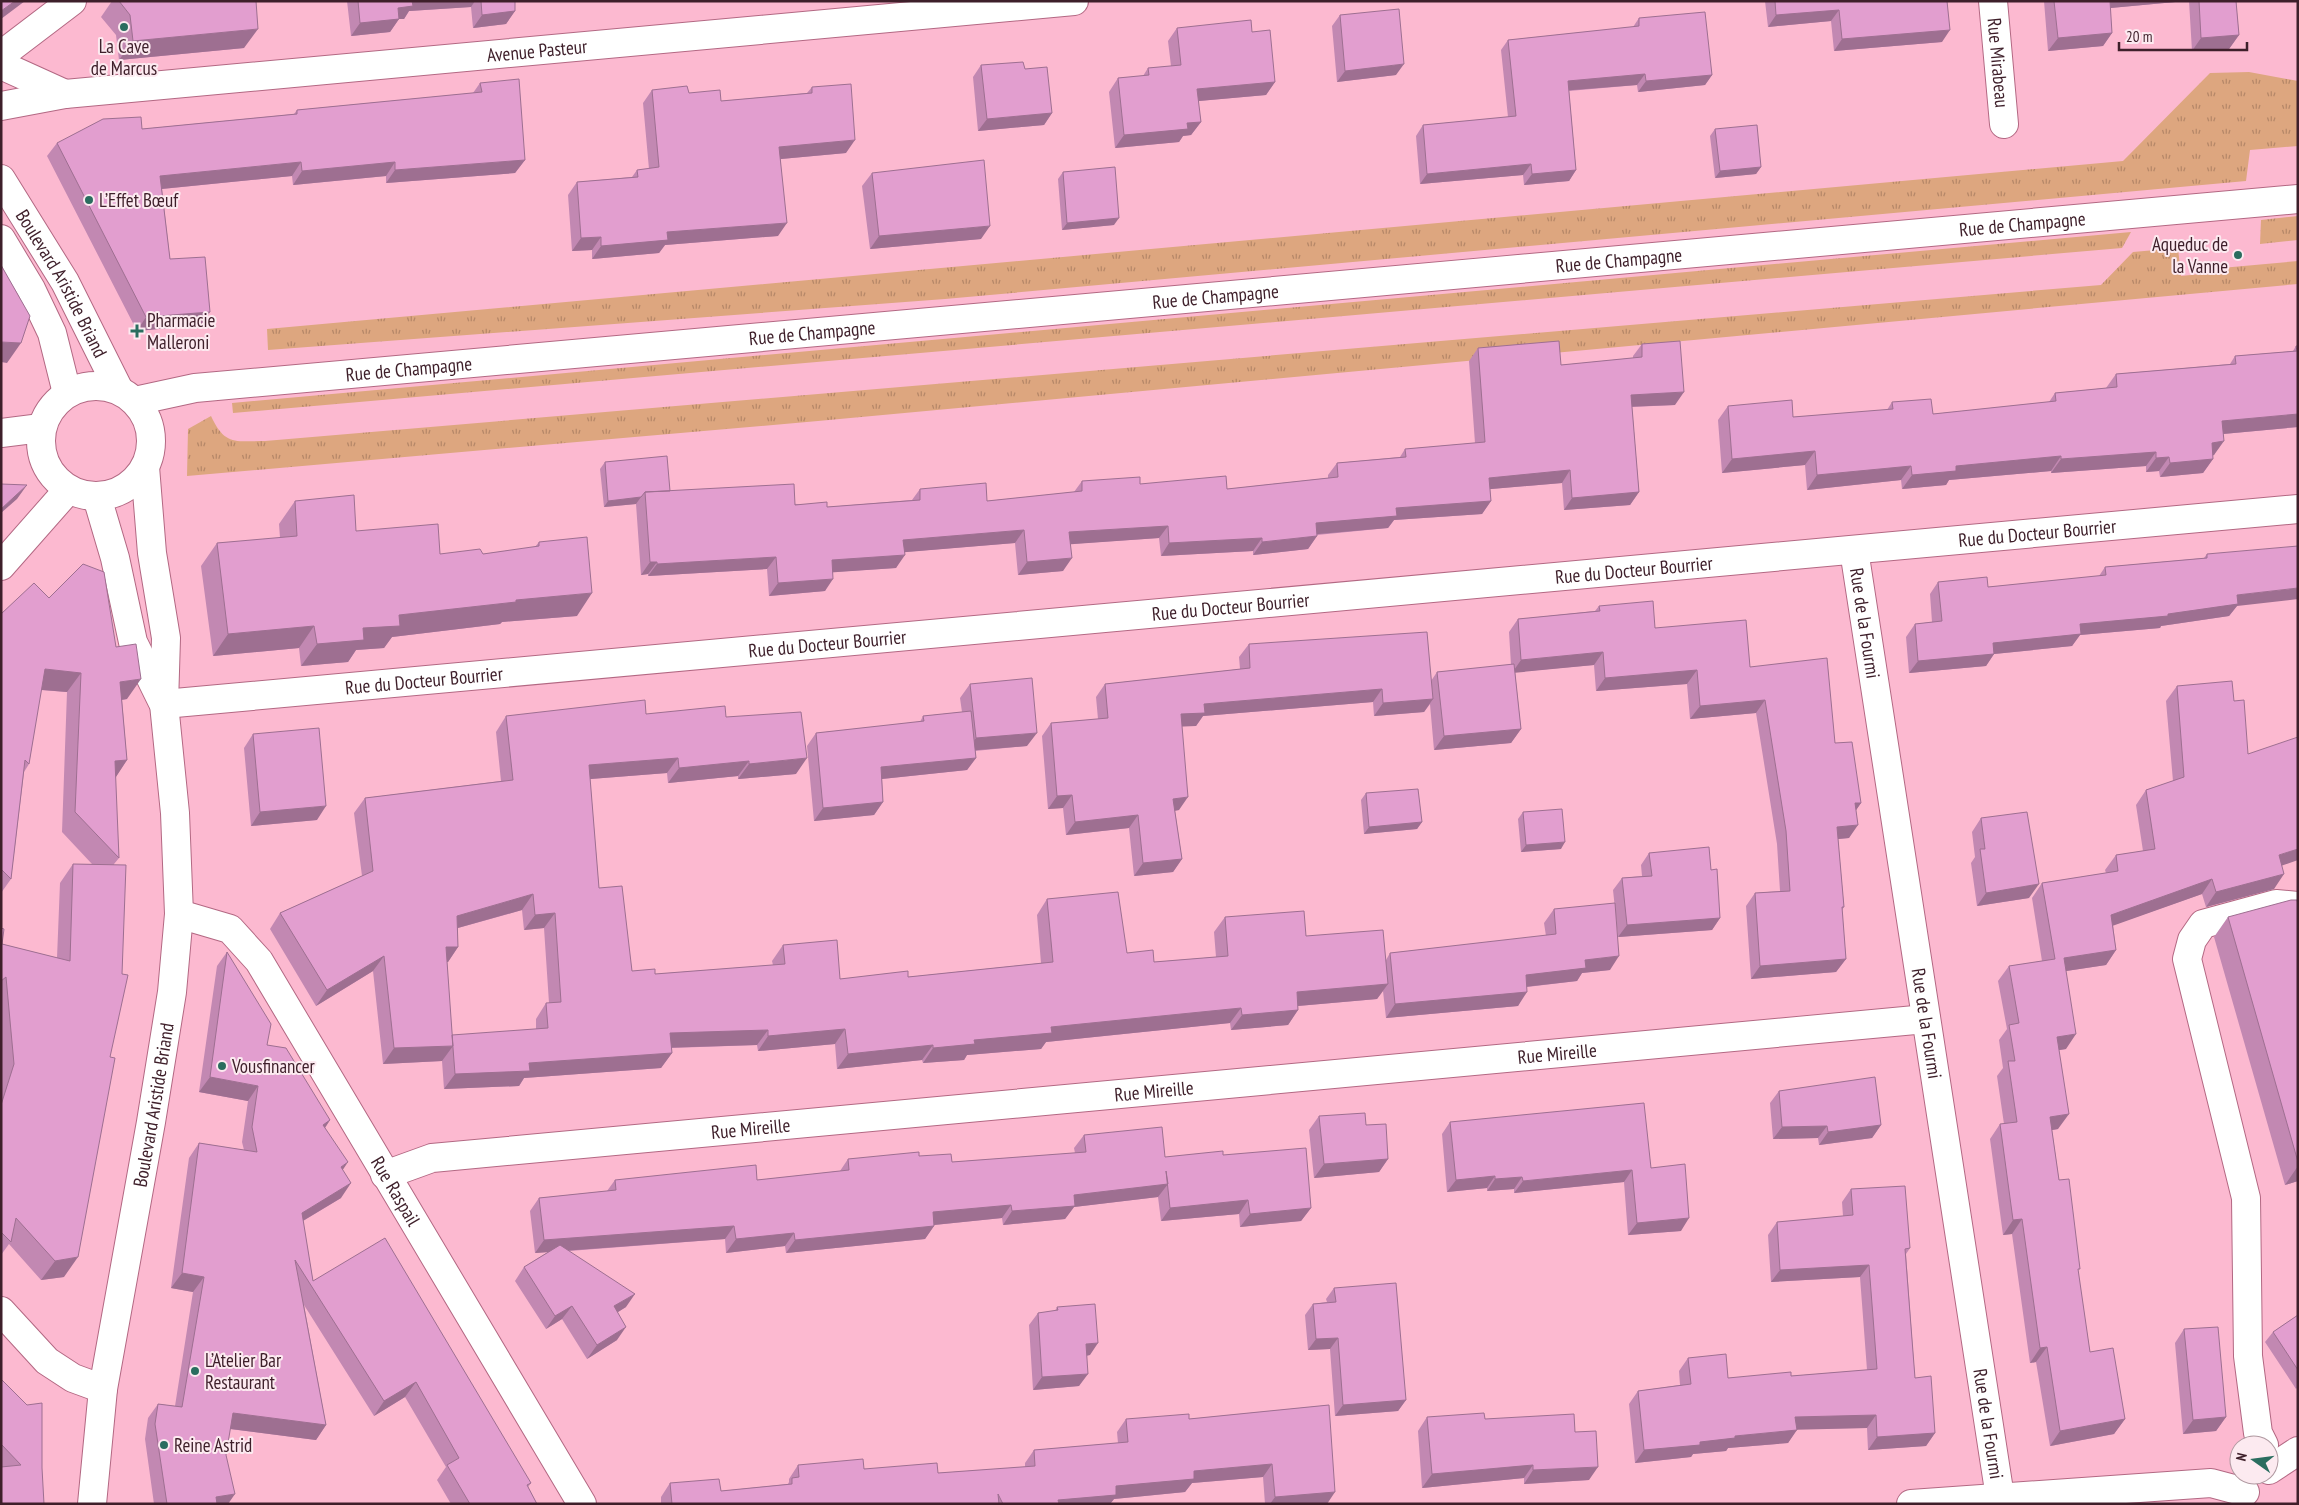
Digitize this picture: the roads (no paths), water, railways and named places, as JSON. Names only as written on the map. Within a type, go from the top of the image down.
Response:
[{"type":"street","points":[[1,55],[72,1]]},
{"type":"street","name":"Avenue Pasteur","points":[[1,106],[65,94],[1074,1]]},
{"type":"street","name":"Rue Mirabeau","points":[[1993,1],[2004,124]]},
{"type":"street","points":[[1,65],[65,94]]},
{"type":"street","name":"Boulevard Aristide Briand","points":[[1,179],[65,282],[127,396],[146,416],[151,432],[151,450],[145,467],[133,483],[116,493],[97,497],[82,496],[68,490],[50,474],[40,452],[41,428],[47,414],[67,393],[84,387],[102,386],[127,396]]},
{"type":"street","name":"Rue de Champagne","points":[[127,396],[205,387],[2298,198]]},
{"type":"street","name":"Boulevard Aristide Briand","points":[[1,240],[31,289],[52,333],[67,393]]},
{"type":"street","points":[[1,433],[41,428]]},
{"type":"street","name":"Boulevard Aristide Briand","points":[[92,1504],[103,1389],[151,1122],[172,992],[180,914],[175,813],[164,704],[166,638],[152,553],[145,467]]},
{"type":"street","points":[[1,566],[68,490]]},
{"type":"street","name":"Boulevard Aristide Briand","points":[[97,497],[115,558],[133,642],[164,704]]},
{"type":"street","name":"Rue du Docteur Bourrier","points":[[164,704],[2298,509]]},
{"type":"street","name":"Rue de la Fourmi","points":[[1854,550],[2000,1497]]},
{"type":"street","points":[[2258,1435],[2248,1356],[2246,1198],[2187,959],[2192,940],[2203,924],[2276,904],[2298,906]]},
{"type":"street","name":"Rue Raspail","points":[[180,914],[230,928],[259,961],[582,1504]]},
{"type":"street","name":"Rue Mireille","points":[[385,1174],[432,1158],[1926,1019]]},
{"type":"street","points":[[1,1311],[47,1361],[73,1378],[103,1389]]},
{"type":"street","points":[[2279,1462],[2298,1450]]},
{"type":"street","points":[[1911,1504],[2211,1483],[2229,1479]]},
{"type":"place","name":"La Cave de Marcus","points":[[124,27]]},
{"type":"place","name":"L’Effet Bœuf","points":[[89,200]]},
{"type":"place","name":"Aqueduc de la Vanne","points":[[2238,255]]},
{"type":"place","name":"Pharmacie Malleroni","points":[[137,331]]},
{"type":"place","name":"Vousfinancer","points":[[222,1066]]},
{"type":"place","name":"L’Atelier Bar Restaurant","points":[[195,1371]]},
{"type":"place","name":"Reine Astrid","points":[[164,1445]]}]
